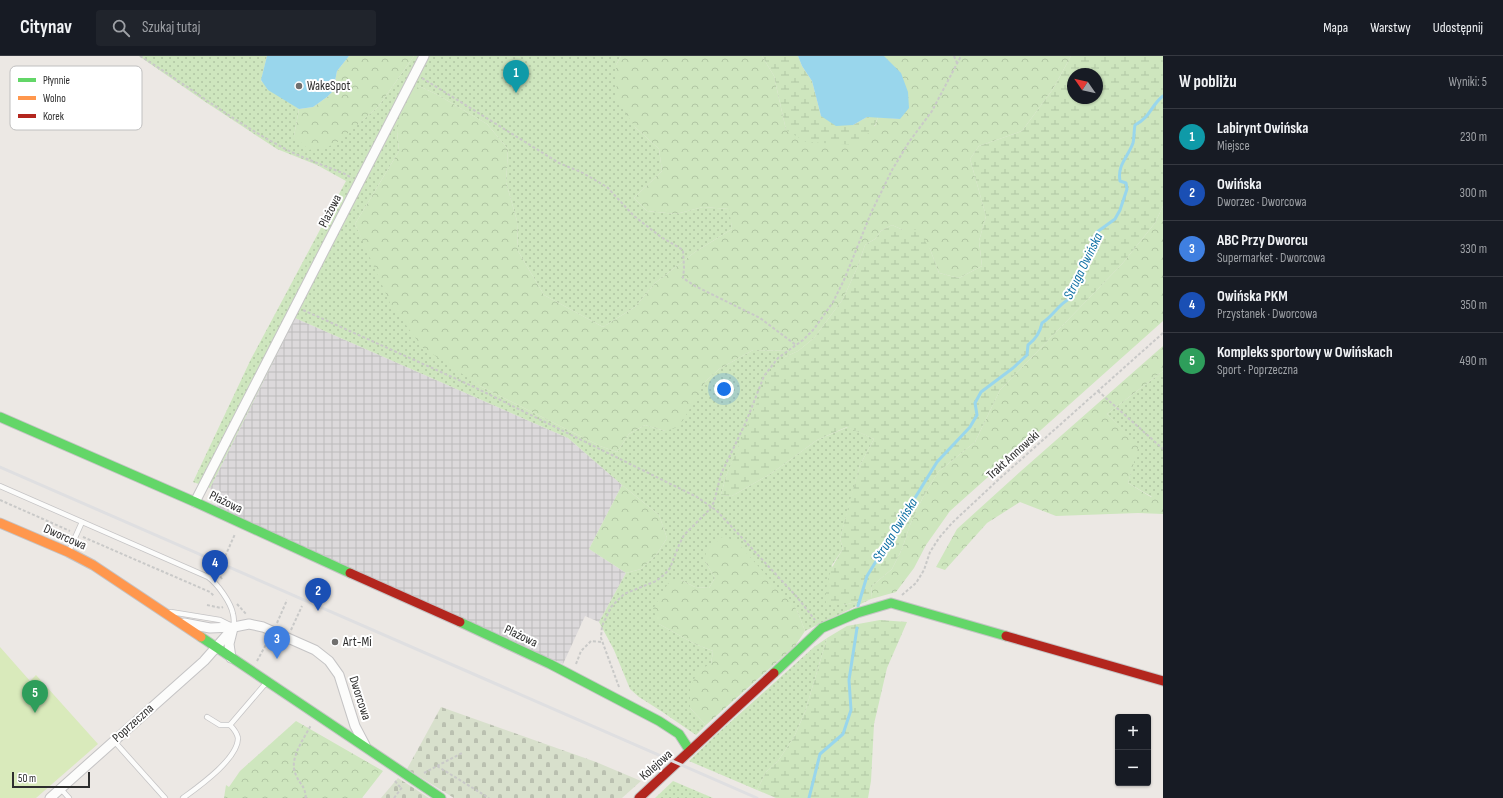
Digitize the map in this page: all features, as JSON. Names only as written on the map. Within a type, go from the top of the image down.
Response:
[{"type":"street","name":"Plażowa","points":[[424,56],[195,502],[418,603],[572,675],[674,730],[685,741],[690,751]]},
{"type":"street","points":[[0,417],[195,502]]},
{"type":"street","name":"Dworcowa","points":[[0,523],[68,552],[93,565],[441,798]]},
{"type":"street","points":[[891,603],[1163,681]]},
{"type":"street","name":"Kolejowa","points":[[639,798],[822,628],[857,613],[891,603]]},
{"type":"street","name":"Dworcowa","points":[[177,621],[205,627],[234,627],[249,624],[255,625],[315,650],[329,661],[339,675],[353,719],[360,735],[370,751]]},
{"type":"street","points":[[216,648],[234,627]]},
{"type":"street","points":[[231,658],[229,644],[234,627]]},
{"type":"street","name":"Poprzeczna","points":[[50,798],[204,661],[216,648]]},
{"type":"street","points":[[338,729],[347,726],[353,719]]},
{"type":"lane","points":[[0,486],[208,577],[219,588],[230,606],[233,613],[234,627]]},
{"type":"lane","points":[[68,552],[82,522]]},
{"type":"lane","points":[[159,609],[179,614],[220,620],[234,627]]},
{"type":"lane","points":[[230,725],[266,682]]},
{"type":"lane","points":[[207,717],[220,725],[230,725]]},
{"type":"lane","points":[[183,798],[214,774],[232,753],[238,740],[230,725]]},
{"type":"lane","points":[[114,740],[165,798]]},
{"type":"lane","points":[[60,788],[69,798]]},
{"type":"path","points":[[140,56],[172,76],[204,99],[274,142],[295,154],[345,174],[359,184]]},
{"type":"path","points":[[954,56],[957,64]]},
{"type":"path","points":[[617,698],[619,693],[618,686],[602,642],[602,626],[615,602],[624,594],[656,581],[665,574],[670,568],[684,535],[706,514],[715,498],[717,485],[721,474],[746,422],[764,376],[778,358],[814,329],[833,302],[844,280],[871,213],[892,170],[909,142],[932,110],[961,56]]},
{"type":"path","points":[[415,73],[559,163],[581,172],[607,187],[634,216],[661,237],[682,250],[684,268],[683,278],[695,286],[760,318],[796,345]]},
{"type":"path","points":[[295,307],[472,386],[689,492],[711,506],[797,597],[822,628]]},
{"type":"path","name":"Trakt Annowski","points":[[891,603],[916,583],[924,570],[930,552],[939,538],[952,523],[1163,333]]},
{"type":"path","points":[[1098,391],[1163,449]]},
{"type":"path","points":[[0,500],[210,592],[217,598]]},
{"type":"path","points":[[226,583],[219,574],[219,570],[239,523]]},
{"type":"path","points":[[235,597],[245,613],[251,616]]},
{"type":"path","points":[[251,672],[273,632],[287,600]]},
{"type":"path","points":[[207,606],[223,608],[238,603]]},
{"type":"path","points":[[221,604],[225,612]]},
{"type":"path","points":[[290,632],[302,606]]},
{"type":"path","points":[[572,675],[581,651],[591,641],[602,642]]},
{"type":"path","points":[[306,798],[304,787],[295,774],[294,757],[314,720]]},
{"type":"path","points":[[394,798],[402,788],[412,780],[462,753]]},
{"type":"path","points":[[437,766],[489,798]]},
{"type":"path","points":[[395,782],[402,788]]},
{"type":"shaded area","points":[[295,318],[568,438],[622,485],[589,549],[626,573],[599,622],[585,616],[563,664],[219,510],[210,488]]},
{"type":"green space","points":[[139,56],[267,56],[261,81],[299,109],[294,136],[358,124],[378,107],[414,56],[621,56],[616,65],[635,127],[659,149],[662,171],[634,198],[647,211],[676,214],[703,207],[730,209],[732,229],[695,252],[655,283],[635,307],[603,327],[544,295],[518,251],[517,221],[506,182],[508,149],[487,124],[438,95],[419,86],[397,131],[399,151],[355,224],[371,258],[480,386],[600,446],[617,452],[629,434],[645,425],[665,431],[695,398],[706,381],[719,369],[753,350],[798,351],[785,357],[743,438],[726,476],[721,495],[732,496],[772,473],[817,440],[848,427],[874,439],[860,465],[840,539],[843,549],[832,565],[843,605],[871,599],[805,631],[797,610],[705,561],[715,578],[709,588],[695,587],[681,580],[659,624],[695,644],[713,651],[711,664],[690,708],[706,725],[696,735],[639,697],[630,689],[614,650],[599,622],[626,573],[641,569],[657,554],[667,538],[659,515],[568,438],[295,318],[210,488],[193,482],[251,359],[346,181],[317,165],[277,149]]},
{"type":"green space","points":[[349,56],[414,56],[378,107],[334,145],[309,150],[294,136],[299,109],[313,107],[333,91],[337,71]]},
{"type":"green space","points":[[621,56],[762,56],[774,76],[786,130],[875,126],[878,117],[900,119],[884,56],[1071,56],[1053,89],[1022,131],[979,146],[970,159],[986,216],[979,241],[982,266],[959,278],[939,273],[930,249],[903,230],[892,225],[881,231],[875,239],[865,245],[857,268],[843,299],[814,338],[798,351],[753,350],[719,369],[706,381],[679,427],[665,431],[645,425],[629,434],[617,452],[600,446],[480,386],[422,347],[390,303],[355,224],[399,151],[397,131],[401,114],[410,96],[419,86],[438,95],[487,124],[508,149],[506,182],[517,221],[518,251],[544,295],[603,327],[635,307],[655,283],[695,252],[732,229],[729,209],[703,207],[676,214],[647,211],[634,198],[662,171],[659,149],[635,127],[617,100],[616,65]]},
{"type":"green space","points":[[762,56],[798,56],[802,66],[812,81],[821,116],[853,125],[867,117],[878,117],[875,125],[858,145],[806,142],[786,130],[774,76]]},
{"type":"green space","points":[[1071,56],[1163,56],[1163,206],[1155,223],[1122,264],[1000,390],[975,442],[938,472],[923,497],[910,525],[902,549],[892,569],[872,586],[871,599],[843,605],[826,604],[826,588],[829,575],[843,549],[840,539],[860,465],[874,439],[847,427],[817,440],[772,473],[732,496],[721,495],[726,476],[769,374],[785,357],[798,351],[814,338],[843,299],[857,268],[865,245],[875,239],[881,231],[892,225],[903,230],[918,230],[930,249],[939,273],[959,278],[982,266],[979,241],[986,216],[970,159],[979,146],[1022,131],[1053,89]]},
{"type":"green space","points":[[1163,206],[1163,321],[950,511],[926,545],[914,568],[896,592],[871,599],[872,586],[892,569],[902,549],[910,525],[923,497],[938,472],[975,442],[1000,390],[1122,264],[1155,223]]},
{"type":"green space","points":[[1163,346],[1163,371],[1107,414],[1139,445],[1128,483],[1151,497],[1163,497],[1163,514],[1138,513],[1056,516],[1020,502],[987,523],[945,570],[936,567],[957,529]]},
{"type":"green space","points":[[1163,371],[1163,497],[1152,497],[1128,483],[1138,445],[1107,414]]},
{"type":"green space","points":[[622,485],[659,515],[667,538],[657,554],[641,569],[626,573],[589,549]]},
{"type":"green space","points":[[722,537],[735,540],[797,610],[805,631],[795,646],[706,725],[690,708],[690,689],[698,670],[711,664],[713,651],[695,644],[659,624],[653,609],[670,580],[681,580],[695,587],[709,588],[715,578],[705,561],[706,551]]},
{"type":"green space","points":[[880,620],[907,622],[887,668],[874,724],[871,781],[868,798],[776,798],[757,790],[766,772],[778,761],[794,737],[805,712],[827,638],[847,626]]},
{"type":"green space","points":[[827,638],[805,712],[794,737],[778,761],[766,772],[757,790],[689,761],[814,647]]},
{"type":"green space","points":[[0,647],[30,681],[36,675],[98,744],[36,798],[0,798]]},
{"type":"green space","points":[[441,707],[596,762],[641,781],[622,798],[454,798],[407,769]]},
{"type":"green space","points":[[296,721],[383,771],[362,798],[224,798],[226,785],[229,787],[240,771]]},
{"type":"green space","points":[[398,778],[429,798],[381,798]]},
{"type":"green space","points":[[673,781],[713,798],[655,798]]},
{"type":"water","name":"WakeSpot","points":[[267,56],[349,56],[337,71],[333,91],[313,107],[299,109],[268,90],[261,80]]},
{"type":"water","points":[[798,56],[884,56],[901,73],[908,92],[909,108],[900,119],[867,117],[853,125],[836,126],[821,116],[812,81],[802,66]]},
{"type":"waterway","name":"Struga Owińska","points":[[858,606],[867,576],[937,462],[970,427],[977,415],[975,403],[981,392],[1013,368],[1027,355],[1028,345],[1037,336],[1042,323],[1069,299],[1068,293],[1075,286],[1075,278],[1083,272],[1097,232],[1115,219],[1120,210],[1127,189],[1126,183],[1120,181],[1119,175],[1121,166],[1133,143],[1135,125],[1148,115],[1163,96]]},
{"type":"waterway","points":[[809,798],[820,754],[843,734],[851,710],[849,680],[857,628]]},
{"type":"railway","points":[[0,467],[757,798]]},
{"type":"traffic: fast","points":[[0,417],[195,502],[350,573]]},
{"type":"traffic: fast","points":[[774,673],[822,628],[857,613],[891,603],[1006,636]]},
{"type":"traffic: fast","points":[[460,622],[550,664],[659,721],[679,734],[690,751]]},
{"type":"traffic: fast","points":[[201,637],[441,798]]},
{"type":"traffic: slow","points":[[0,523],[68,552],[93,565],[201,637]]},
{"type":"traffic: jam","points":[[350,573],[460,622]]},
{"type":"traffic: jam","points":[[1006,636],[1163,681]]},
{"type":"traffic: jam","points":[[639,798],[774,673]]},
{"type":"place","name":"WakeSpot","points":[[299,86]]},
{"type":"place","name":"Labirynt Owińska","points":[[516,93]]},
{"type":"place","name":"Owińska PKM","points":[[215,583]]},
{"type":"place","name":"Owińska","points":[[318,611]]},
{"type":"place","name":"Art-Mi","points":[[335,642]]},
{"type":"place","name":"ABC Przy Dworcu","points":[[277,659]]},
{"type":"place","name":"Kompleks sportowy w Owińskach","points":[[35,713]]}]
